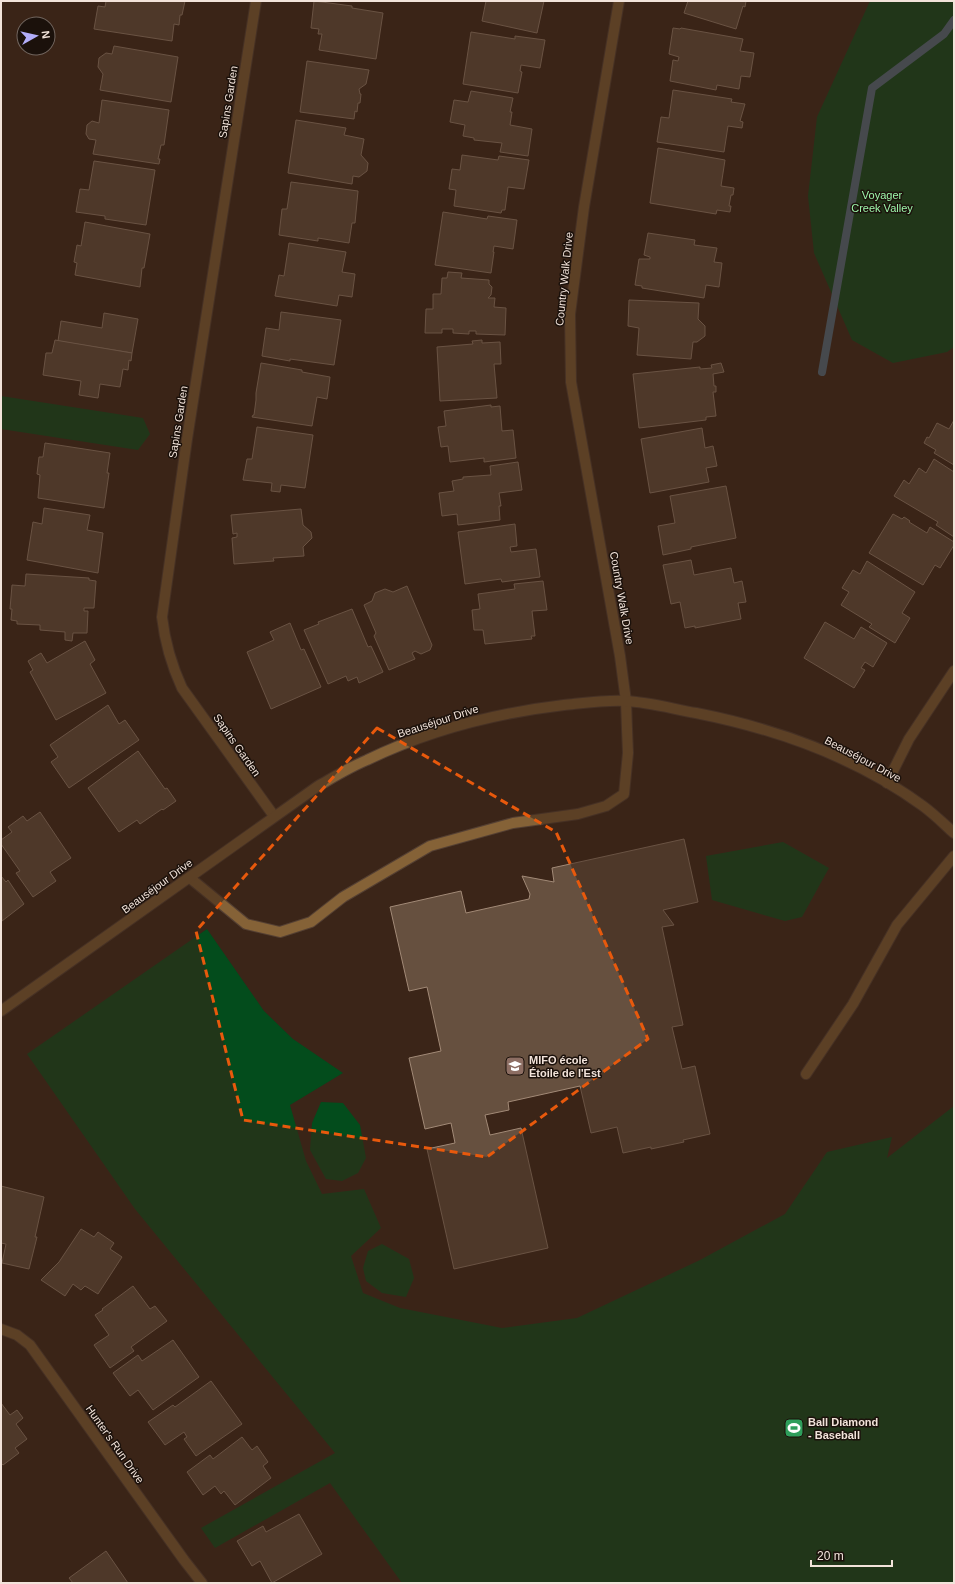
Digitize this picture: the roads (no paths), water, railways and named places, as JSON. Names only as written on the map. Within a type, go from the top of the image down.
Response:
[{"type":"street","name":"Sapins Garden","points":[[256,1],[186,447],[162,617],[165,641],[172,666],[182,688],[274,816]]},
{"type":"street","name":"Country Walk Drive","points":[[190,878],[246,924],[280,932],[311,922],[343,897],[430,846],[513,823],[578,814],[606,806],[624,794],[628,753],[626,701],[620,656],[571,382],[570,314],[584,207],[619,1]]},
{"type":"street","points":[[887,783],[910,739],[954,671]]},
{"type":"street","name":"Beauséjour Drive","points":[[1,1012],[318,786],[366,760],[416,739],[467,722],[544,707],[593,702],[626,701],[725,719],[783,734],[835,755],[887,783],[923,806],[954,833]]},
{"type":"street","points":[[806,1074],[853,1004],[897,925],[954,856]]},
{"type":"street","name":"Hunter's Run Drive","points":[[1,1329],[17,1335],[30,1345],[202,1583]]},
{"type":"waterway","points":[[822,372],[872,88],[944,34],[954,20]]},
{"type":"place","name":"MIFO école Étoile de l'Est","points":[[515,1066]]},
{"type":"place","name":"Ball Diamond - Baseball","points":[[794,1428]]},
{"type":"park label","name":"Voyager Creek Valley","points":[[882,201]]}]
